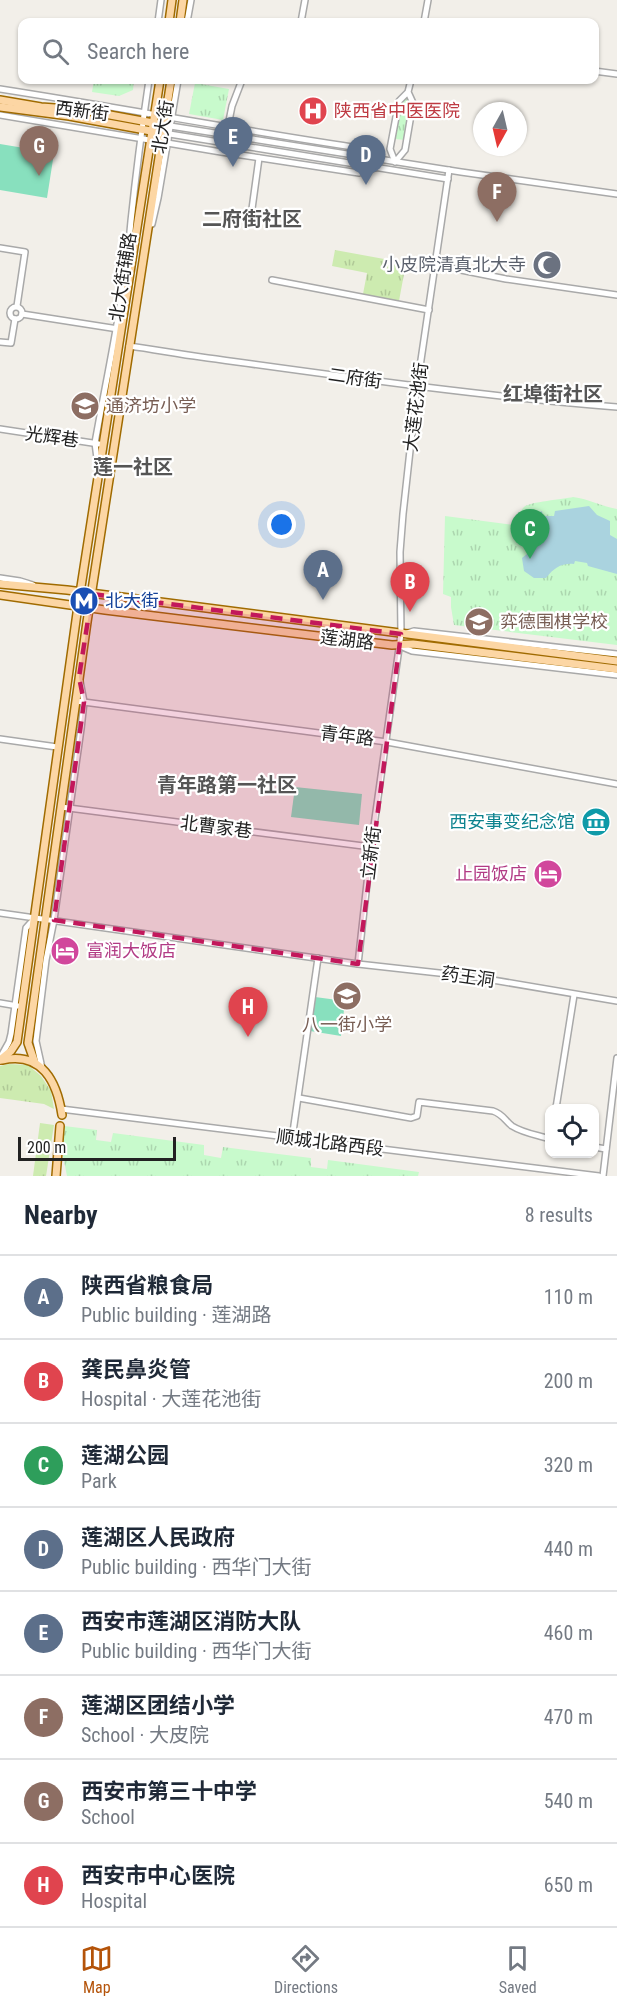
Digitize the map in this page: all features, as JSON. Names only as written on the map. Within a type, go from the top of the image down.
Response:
[{"type":"main road","points":[[169,18],[172,0]]},
{"type":"main road","points":[[181,18],[183,0]]},
{"type":"main road","name":"北大街","points":[[0,1059],[11,1051],[17,1041],[18,1006],[35,917],[57,747],[99,473],[99,444],[159,84]]},
{"type":"main road","name":"北大街","points":[[35,1063],[28,1043],[80,702],[79,677],[166,134],[171,84]]},
{"type":"main road","name":"西新街","points":[[0,100],[41,107],[83,110],[167,126]]},
{"type":"main road","name":"西新街","points":[[0,107],[151,131]]},
{"type":"main road","name":"莲湖路","points":[[0,584],[80,592],[617,661]]},
{"type":"main road","name":"莲湖路","points":[[0,594],[90,608],[400,646],[413,644],[617,669]]},
{"type":"main road","name":"北大街","points":[[0,1059],[17,1058],[35,1063],[42,1068],[51,1078],[62,1112]]},
{"type":"main road","points":[[58,1176],[60,1126]]},
{"type":"street","points":[[159,18],[161,0]]},
{"type":"street","points":[[188,18],[191,0]]},
{"type":"street","points":[[302,18],[305,0]]},
{"type":"street","points":[[425,18],[428,0]]},
{"type":"street","points":[[599,72],[617,74]]},
{"type":"street","name":"北大街辅路","points":[[118,329],[148,84]]},
{"type":"street","points":[[168,117],[177,84]]},
{"type":"street","points":[[226,135],[232,106],[240,84]]},
{"type":"street","points":[[395,162],[390,149],[399,101],[408,92],[410,84]]},
{"type":"street","points":[[0,89],[366,149],[380,159]]},
{"type":"street","points":[[395,162],[405,150],[413,104],[408,92]]},
{"type":"street","points":[[0,115],[359,173],[378,167]]},
{"type":"street","points":[[167,126],[617,194]]},
{"type":"street","name":"西新街","points":[[151,131],[448,178]]},
{"type":"street","points":[[228,213],[251,216],[259,158]]},
{"type":"street","name":"大莲花池街","points":[[400,646],[400,552],[403,514],[417,387],[449,170]]},
{"type":"street","points":[[0,248],[25,252],[17,306]]},
{"type":"street","points":[[436,266],[617,296]]},
{"type":"street","points":[[272,280],[429,310]]},
{"type":"street","points":[[17,306],[21,309],[22,314]]},
{"type":"street","points":[[9,312],[12,307],[17,306]]},
{"type":"street","points":[[0,310],[9,312],[10,316],[15,319]]},
{"type":"street","points":[[22,314],[118,329]]},
{"type":"street","points":[[15,319],[20,318],[22,314]]},
{"type":"street","points":[[0,342],[11,344],[15,319]]},
{"type":"street","name":"二府街","points":[[131,346],[417,387],[553,402],[617,406]]},
{"type":"street","name":"光辉巷","points":[[0,429],[99,444]]},
{"type":"street","points":[[0,578],[20,581],[40,588]]},
{"type":"street","points":[[401,634],[414,631],[617,654]]},
{"type":"street","points":[[400,646],[412,651],[617,675]]},
{"type":"street","name":"立新街","points":[[358,964],[371,847],[400,646]]},
{"type":"street","name":"青年路","points":[[80,702],[387,742],[617,784]]},
{"type":"street","points":[[0,739],[57,747]]},
{"type":"street","points":[[42,1068],[36,1041],[46,960],[54,920],[65,807]]},
{"type":"street","name":"北曹家巷","points":[[65,807],[371,847]]},
{"type":"street","name":"药王洞","points":[[0,913],[358,964],[475,977],[617,1001]]},
{"type":"street","points":[[292,1139],[318,958]]},
{"type":"street","points":[[557,1104],[574,995]]},
{"type":"street","points":[[0,1003],[18,1006]]},
{"type":"street","points":[[601,1176],[617,1058]]},
{"type":"street","points":[[299,1098],[411,1118],[417,1116],[419,1102],[493,1111],[501,1114],[509,1124],[545,1138]]},
{"type":"street","name":"顺城北路西段","points":[[62,1112],[601,1176]]},
{"type":"street","points":[[599,1148],[606,1149]]},
{"type":"highlighted area","points":[[92,594],[401,634],[358,964],[54,920],[84,702],[79,677]]},
{"type":"green space","points":[[93,84],[134,84],[133,90],[119,96],[92,92]]},
{"type":"green space","points":[[195,84],[229,89],[223,120],[189,114]]},
{"type":"green space","points":[[406,98],[410,105],[405,140],[395,139],[401,103]]},
{"type":"green space","points":[[0,144],[54,153],[47,198],[0,190]]},
{"type":"green space","points":[[335,250],[406,263],[399,301],[363,294],[367,273],[332,266]]},
{"type":"green space","points":[[573,497],[617,509],[617,645],[454,625],[451,597],[443,594],[445,516],[514,525],[527,505]]},
{"type":"green space","points":[[295,787],[362,794],[359,825],[291,817]]},
{"type":"green space","points":[[315,997],[345,1001],[341,1036],[310,1031]]},
{"type":"green space","points":[[28,1065],[41,1076],[51,1091],[54,1109],[44,1104],[0,1098],[0,1066]]},
{"type":"green space","points":[[40,1123],[54,1125],[46,1176],[33,1176]]},
{"type":"green space","points":[[64,1126],[97,1130],[96,1140],[111,1142],[113,1133],[204,1145],[204,1155],[221,1158],[223,1147],[311,1158],[311,1167],[327,1169],[328,1160],[419,1172],[418,1176],[67,1176],[62,1151]]},
{"type":"water","points":[[589,506],[597,515],[610,521],[610,535],[617,539],[617,574],[575,561],[574,564],[558,567],[546,578],[534,578],[524,571],[522,558],[527,554],[529,548],[526,528],[539,512],[542,511],[543,516],[554,516],[555,511]]},
{"type":"place","name":"陕西省中医医院","points":[[313,111]]},
{"type":"place","name":"西安市莲湖区消防大队","points":[[233,167]]},
{"type":"place","name":"西安市第三十中学","points":[[39,176]]},
{"type":"place","name":"莲湖区人民政府","points":[[366,185]]},
{"type":"place","name":"莲湖区团结小学","points":[[497,222]]},
{"type":"place","name":"小皮院清真北大寺","points":[[547,265]]},
{"type":"place","name":"通济坊小学","points":[[85,406]]},
{"type":"place","name":"莲湖公园","points":[[530,559]]},
{"type":"place","name":"陕西省粮食局","points":[[323,600]]},
{"type":"place","name":"北大街","points":[[84,601]]},
{"type":"place","name":"龚民鼻炎管","points":[[410,612]]},
{"type":"place","name":"弈德围棋学校","points":[[479,622]]},
{"type":"place","name":"西安事变纪念馆","points":[[596,822]]},
{"type":"place","name":"止园饭店","points":[[548,874]]},
{"type":"place","name":"富润大饭店","points":[[65,951]]},
{"type":"place","name":"八一街小学","points":[[347,996]]},
{"type":"place","name":"西安市中心医院","points":[[248,1037]]},
{"type":"district","name":"二府街社区","points":[[252,219]]},
{"type":"district","name":"红埠街社区","points":[[553,394]]},
{"type":"district","name":"莲一社区","points":[[133,467]]},
{"type":"district","name":"青年路第一社区","points":[[227,785]]}]
